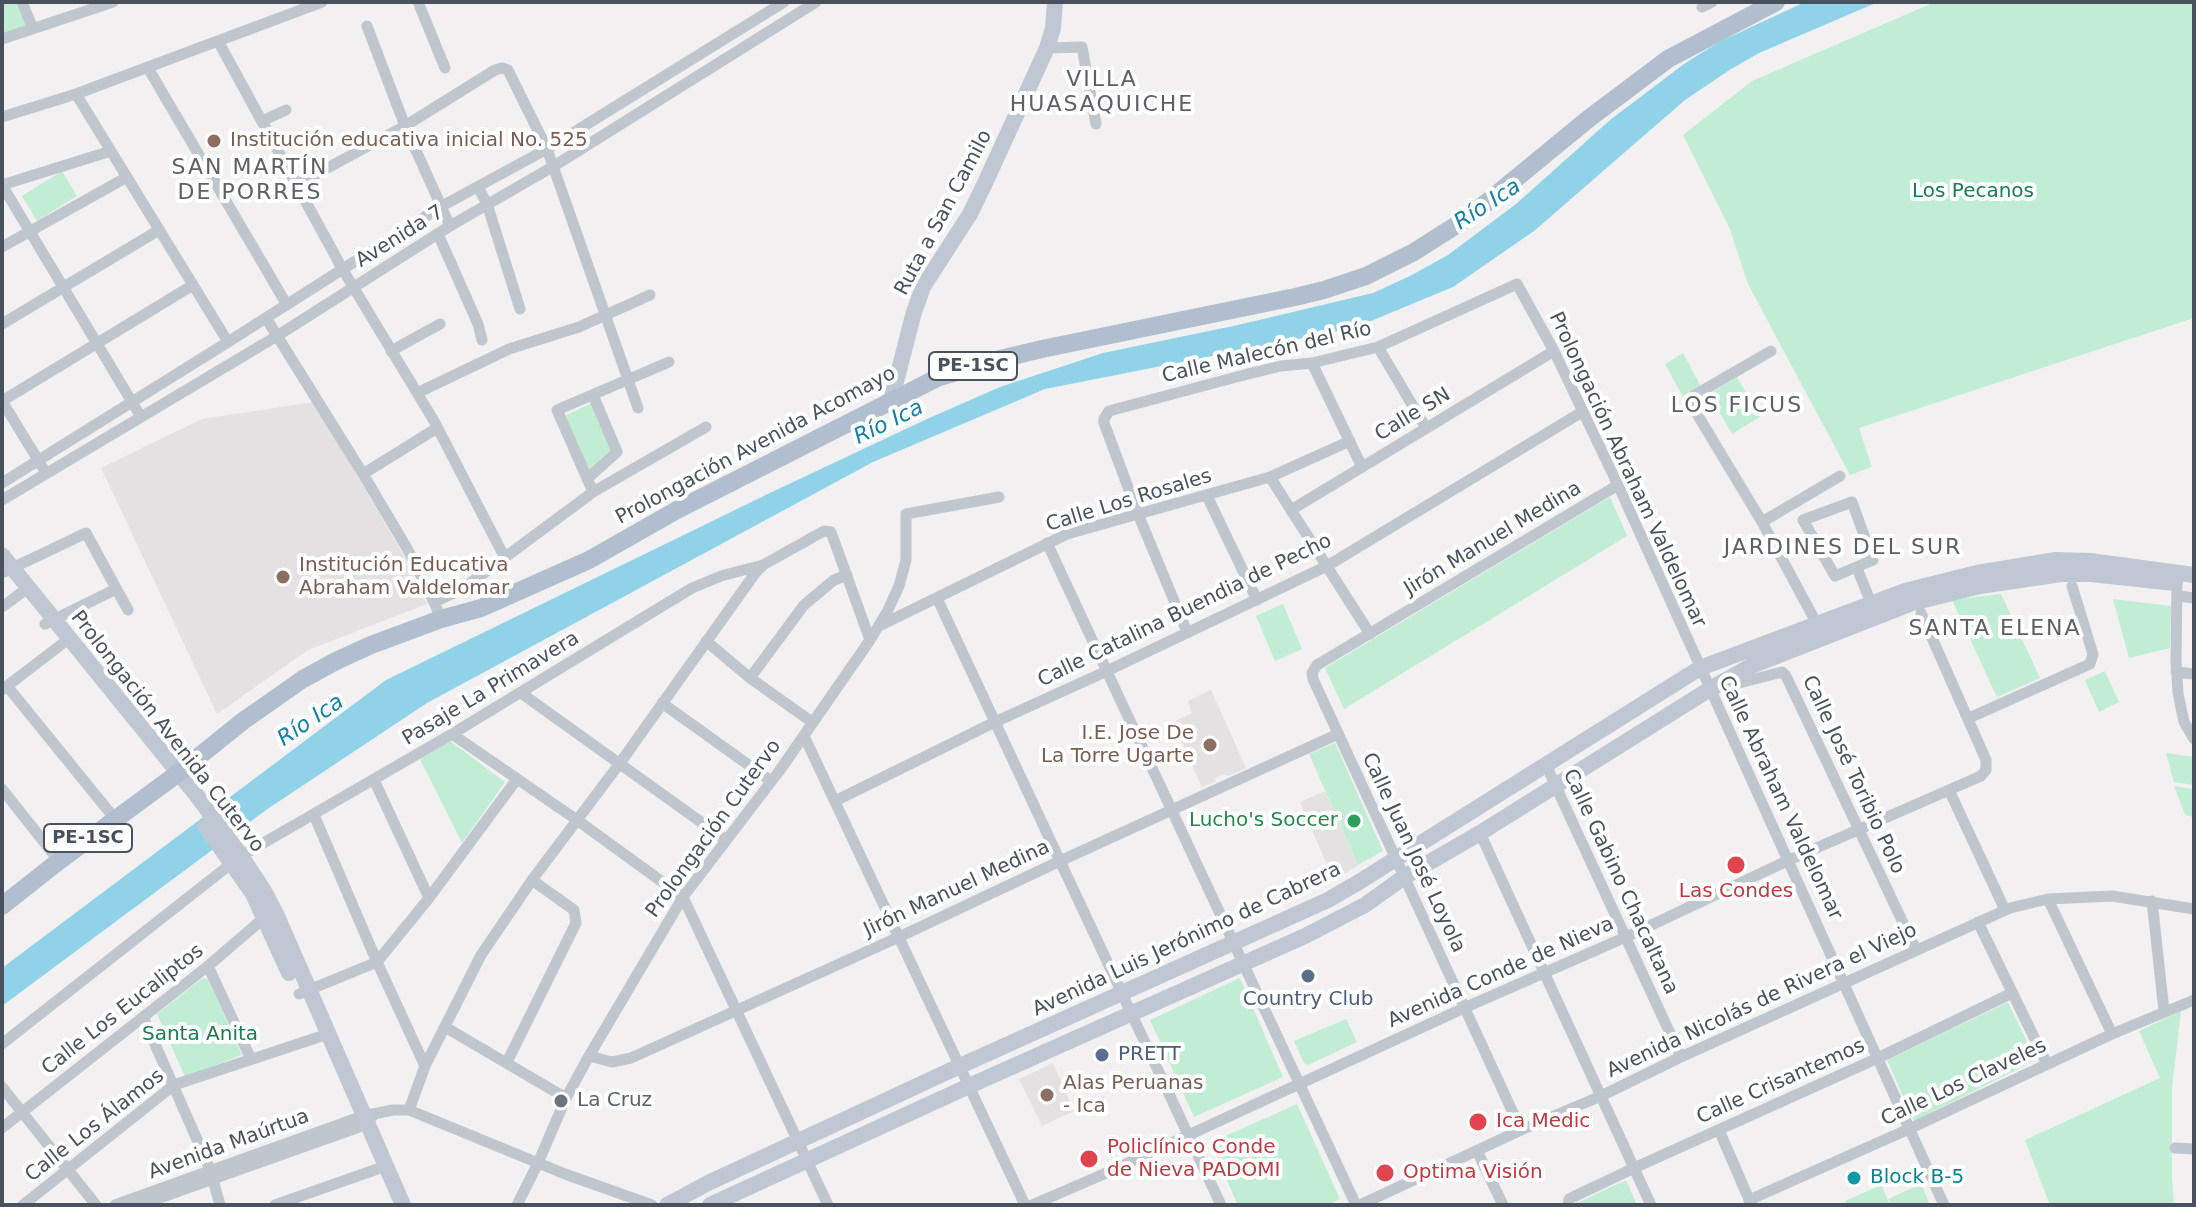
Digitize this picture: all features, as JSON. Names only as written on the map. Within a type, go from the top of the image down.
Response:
[{"type":"main road","name":"Prolongación Avenida Acomayo","points":[[2,905],[243,721],[303,679],[356,651],[438,610],[481,608],[589,560],[677,510],[937,378],[996,360],[1099,336],[1295,297],[1366,276],[1414,252],[1469,217],[1587,120],[1668,59],[1776,2]]},
{"type":"street","points":[[22,2],[33,29]]},
{"type":"street","points":[[2,39],[86,7],[113,2]]},
{"type":"street","points":[[2,117],[76,94],[322,2]]},
{"type":"street","points":[[418,2],[445,68]]},
{"type":"street","name":"Avenida 7","points":[[2,483],[442,206],[547,149],[784,2]]},
{"type":"street","name":"Avenida 7","points":[[2,500],[277,336],[816,2]]},
{"type":"street","name":"Ruta a San Camilo","points":[[891,401],[923,287],[976,204],[1047,48],[1053,28],[1055,2]]},
{"type":"street","points":[[367,26],[405,126],[450,226]]},
{"type":"street","points":[[218,41],[343,270],[437,428],[505,558]]},
{"type":"street","points":[[1047,48],[1082,47],[1096,124]]},
{"type":"street","points":[[148,68],[287,305]]},
{"type":"street","points":[[296,185],[405,126],[495,70],[508,70],[554,166],[638,408]]},
{"type":"street","points":[[76,94],[228,342]]},
{"type":"street","points":[[262,121],[286,110]]},
{"type":"street","points":[[111,151],[2,185],[141,417]]},
{"type":"street","points":[[2,247],[127,177]]},
{"type":"street","points":[[478,187],[487,204],[520,309]]},
{"type":"street","points":[[2,324],[159,230]]},
{"type":"street","points":[[438,234],[478,324],[482,340]]},
{"type":"street","name":"Calle Malecón del Río","points":[[1138,514],[1104,423],[1113,409],[1281,366],[1312,363],[1378,347],[1515,283],[1520,287]]},
{"type":"street","points":[[46,473],[2,401],[193,285]]},
{"type":"street","name":"Prolongación Abraham Valdelomar","points":[[1520,287],[1618,485],[1700,668]]},
{"type":"street","points":[[417,393],[509,349],[579,327],[650,295]]},
{"type":"street","points":[[266,318],[408,550],[438,610],[593,492],[706,427]]},
{"type":"street","points":[[391,351],[440,324]]},
{"type":"street","points":[[1378,347],[1426,428]]},
{"type":"street","name":"Calle SN","points":[[1291,510],[1554,351]]},
{"type":"street","points":[[1771,351],[1693,396],[1691,404],[1762,522],[1817,624]]},
{"type":"street","points":[[593,492],[557,410],[669,362]]},
{"type":"street","points":[[1312,363],[1362,467]]},
{"type":"street","points":[[587,479],[617,452],[593,395]]},
{"type":"street","name":"Calle Catalina Buendia de Pecho","points":[[835,801],[1327,566],[1582,412]]},
{"type":"street","points":[[363,474],[437,428]]},
{"type":"street","name":"Calle Los Rosales","points":[[879,626],[1067,534],[1270,477],[1350,441]]},
{"type":"street","points":[[1762,522],[1840,476]]},
{"type":"street","points":[[1270,477],[1370,634]]},
{"type":"street","name":"Jirón Manuel Medina","points":[[1313,679],[1312,673],[1317,665],[1618,485]]},
{"type":"street","points":[[1207,496],[1257,600]]},
{"type":"street","name":"Prolongación Cutervo","points":[[517,1205],[566,1098],[683,897],[804,736],[879,626],[899,586],[906,560],[908,536],[905,517],[908,513],[999,497]]},
{"type":"street","points":[[1852,502],[1873,560],[1857,568],[1835,576],[1803,520],[1852,502]]},
{"type":"street","points":[[1138,514],[1187,632]]},
{"type":"street","points":[[652,1205],[409,1110],[425,1066],[481,955],[532,880],[763,565],[829,530],[833,533],[870,640]]},
{"type":"street","points":[[5,566],[86,533],[128,610]]},
{"type":"street","points":[[1047,543],[1358,1205]]},
{"type":"street","name":"Pasaje La Primavera","points":[[2,1044],[234,856],[374,780],[692,588],[721,576],[763,565]]},
{"type":"street","name":"Prolongación Avenida Cutervo","points":[[5,566],[21,593],[49,622],[62,644],[193,800],[277,916],[323,1037],[364,1120],[382,1168],[391,1205]]},
{"type":"street","name":"Prolongación Avenida Cutervo","points":[[5,566],[173,776]]},
{"type":"street","points":[[1857,568],[1874,610],[1980,586],[2061,574],[2184,583]]},
{"type":"street","points":[[750,678],[804,605],[834,580],[847,575]]},
{"type":"street","points":[[2184,583],[2194,598]]},
{"type":"street","points":[[2184,583],[2176,672],[2184,722],[2194,739]]},
{"type":"street","points":[[1921,613],[1969,718],[2087,666],[2092,661],[2093,654],[2072,586]]},
{"type":"street","points":[[49,622],[116,589]]},
{"type":"street","points":[[2,607],[21,593]]},
{"type":"street","points":[[937,598],[1221,1205]]},
{"type":"street","name":"Avenida Luis Jerónimo de Cabrera","points":[[667,1205],[960,1066],[1328,900],[1700,668],[1817,624],[1874,610]]},
{"type":"street","name":"Avenida Luis Jerónimo de Cabrera","points":[[710,1205],[1243,964],[1365,905],[1404,877],[1716,685],[1874,610]]},
{"type":"street","points":[[706,641],[750,678],[812,722]]},
{"type":"street","points":[[62,644],[5,688],[115,819]]},
{"type":"street","name":"Calle Abraham Valdelomar","points":[[1700,668],[1716,685],[1789,860],[1944,1205]]},
{"type":"street","name":"Calle José Toribio Polo","points":[[1716,685],[1731,685],[1782,672],[1786,676],[1916,950]]},
{"type":"street","points":[[2176,672],[2194,674]]},
{"type":"street","name":"Calle Juan José Loyola","points":[[1313,679],[1521,1130]]},
{"type":"street","points":[[521,693],[726,840]]},
{"type":"street","points":[[662,703],[771,781]]},
{"type":"street","name":"Avenida Conde de Nieva","points":[[1032,1205],[1626,937],[1789,860],[1977,778],[1987,765],[1969,718]]},
{"type":"street","points":[[452,734],[683,897],[828,1205]]},
{"type":"street","name":"Jirón Manuel Medina","points":[[589,1056],[622,1061],[1338,734]]},
{"type":"street","points":[[804,736],[1025,1205]]},
{"type":"street","name":"Calle Gabino Chacaltana","points":[[1546,765],[1681,1057]]},
{"type":"street","points":[[304,992],[377,962],[429,898],[517,779]]},
{"type":"street","points":[[374,780],[429,898]]},
{"type":"street","points":[[2,789],[59,861]]},
{"type":"street","points":[[1949,790],[2005,910]]},
{"type":"street","points":[[314,815],[425,1066]]},
{"type":"street","points":[[1480,833],[1651,1205]]},
{"type":"street","name":"Prolongación Avenida Cutervo","points":[[234,856],[304,992]]},
{"type":"street","points":[[507,1062],[576,923],[574,910],[532,880]]},
{"type":"street","name":"Avenida Nicolás de Rivera el Viejo","points":[[1358,1205],[2005,910],[2048,899],[2112,896],[2194,909]]},
{"type":"street","points":[[2048,899],[2112,1034]]},
{"type":"street","points":[[2152,901],[2164,1011]]},
{"type":"street","name":"Calle Los Eucaliptos","points":[[2,1128],[208,966],[264,918]]},
{"type":"street","points":[[1978,922],[2047,1064]]},
{"type":"street","points":[[208,966],[251,1059]]},
{"type":"street","name":"Calle Crisantemos","points":[[1568,1205],[1569,1199],[1878,1058],[2012,993]]},
{"type":"street","name":"Calle Los Claveles","points":[[1750,1202],[2112,1034],[2194,1000]]},
{"type":"street","points":[[143,1017],[211,1174],[220,1205]]},
{"type":"street","points":[[445,1027],[566,1098]]},
{"type":"street","name":"Calle Los Álamos","points":[[23,1205],[174,1085],[323,1037]]},
{"type":"street","points":[[2,1087],[96,1205]]},
{"type":"street","name":"Avenida Maúrtua","points":[[115,1205],[393,1110],[409,1110]]},
{"type":"street","points":[[1719,1130],[1750,1202]]},
{"type":"street","points":[[2175,1148],[2194,1149]]},
{"type":"street","points":[[1477,1151],[1503,1205]]},
{"type":"street","points":[[275,1205],[293,1202],[382,1168]]},
{"type":"street","name":"Prolongación Avenida Cutervo","points":[[382,1168],[403,1205]]},
{"type":"street","name":"Avenida Maúrtua","points":[[140,1205],[211,1174]]},
{"type":"shaded area","name":"Institución Educativa Abraham Valdelomar","points":[[314,402],[400,549],[427,604],[308,650],[217,714],[101,468],[202,419]]},
{"type":"shaded area","name":"I.E. Jose De La Torre Ugarte","points":[[1211,690],[1246,768],[1228,776],[1216,777],[1215,782],[1202,787],[1173,722],[1192,713],[1188,701]]},
{"type":"shaded area","points":[[1325,791],[1358,865],[1334,881],[1300,802]]},
{"type":"shaded area","name":"Alas Peruanas - Ica","points":[[1053,1063],[1074,1111],[1042,1126],[1019,1079]]},
{"type":"green space","points":[[2,2],[16,2],[25,28],[2,34]]},
{"type":"green space","name":"Los Pecanos","points":[[1935,2],[2194,2],[2194,318],[1859,428],[1872,467],[1850,475],[1748,284],[1730,229],[1683,135],[1752,81]]},
{"type":"green space","points":[[62,171],[77,196],[37,221],[22,196]]},
{"type":"green space","points":[[1683,353],[1701,387],[1683,397],[1665,364]]},
{"type":"green space","points":[[1737,377],[1760,417],[1732,434],[1709,394]]},
{"type":"green space","points":[[591,403],[611,450],[588,471],[565,416]]},
{"type":"green space","points":[[1610,497],[1627,536],[1344,709],[1325,668]]},
{"type":"green space","points":[[2001,594],[2040,678],[1997,697],[1952,600]]},
{"type":"green space","points":[[2113,599],[2171,606],[2170,648],[2129,658]]},
{"type":"green space","points":[[1283,604],[1302,649],[1275,661],[1256,616]]},
{"type":"green space","points":[[2105,671],[2119,702],[2099,712],[2085,680]]},
{"type":"green space","points":[[450,741],[505,782],[462,843],[420,759]]},
{"type":"green space","name":"Lucho's Soccer","points":[[1335,743],[1383,851],[1358,865],[1309,754]]},
{"type":"green space","points":[[2166,753],[2194,757],[2194,785],[2174,782]]},
{"type":"green space","points":[[2174,786],[2194,789],[2194,817],[2185,815]]},
{"type":"green space","name":"Santa Anita","points":[[203,978],[208,979],[242,1055],[185,1077],[157,1014]]},
{"type":"green space","points":[[1240,978],[1283,1077],[1194,1117],[1150,1020]]},
{"type":"green space","points":[[2008,1002],[2036,1060],[1914,1121],[1887,1060]]},
{"type":"green space","points":[[2181,1011],[2172,1087],[2174,1205],[2050,1205],[2025,1140],[2160,1078],[2139,1031]]},
{"type":"green space","points":[[1346,1019],[1357,1042],[1308,1065],[1304,1063],[1294,1041]]},
{"type":"green space","points":[[1297,1104],[1340,1199],[1327,1205],[1238,1205],[1210,1143]]},
{"type":"green space","points":[[1626,1180],[1637,1205],[1575,1204]]},
{"type":"green space","points":[[1921,1184],[1930,1205],[1891,1205],[1888,1199]]},
{"type":"green space","points":[[1881,1185],[1890,1205],[1847,1205],[1845,1201]]},
{"type":"water","name":"Río Ica","points":[[1805,2],[1878,2],[1759,53],[1731,69],[1685,100],[1534,231],[1453,287],[1354,328],[1045,389],[873,462],[427,703],[266,810],[2,1006],[2,968],[386,680],[774,491],[1000,387],[1103,353],[1373,293],[1410,276],[1448,255],[1516,204],[1610,120],[1684,64],[1719,42]]},
{"type":"place","name":"Institución educativa inicial No. 525","points":[[214,141]]},
{"type":"place","name":"Institución Educativa Abraham Valdelomar","points":[[283,577]]},
{"type":"place","name":"I.E. Jose De La Torre Ugarte","points":[[1210,745]]},
{"type":"place","name":"Lucho's Soccer","points":[[1354,821]]},
{"type":"place","name":"Las Condes","points":[[1736,865]]},
{"type":"place","name":"Country Club","points":[[1308,976]]},
{"type":"place","name":"PRETT","points":[[1102,1055]]},
{"type":"place","name":"Alas Peruanas - Ica","points":[[1047,1095]]},
{"type":"place","name":"La Cruz","points":[[561,1101]]},
{"type":"place","name":"Ica Medic","points":[[1478,1122]]},
{"type":"place","name":"Policlínico Conde de Nieva PADOMI","points":[[1089,1159]]},
{"type":"place","name":"Optima Visión","points":[[1385,1173]]},
{"type":"place","name":"Block B-5","points":[[1854,1178]]},
{"type":"district","name":"VILLA HUASAQUICHE","points":[[1102,92]]},
{"type":"district","name":"SAN MARTÍN DE PORRES","points":[[250,180]]},
{"type":"district","name":"LOS FICUS","points":[[1737,406]]},
{"type":"district","name":"JARDINES DEL SUR","points":[[1843,548]]},
{"type":"district","name":"SANTA ELENA","points":[[1995,629]]}]
